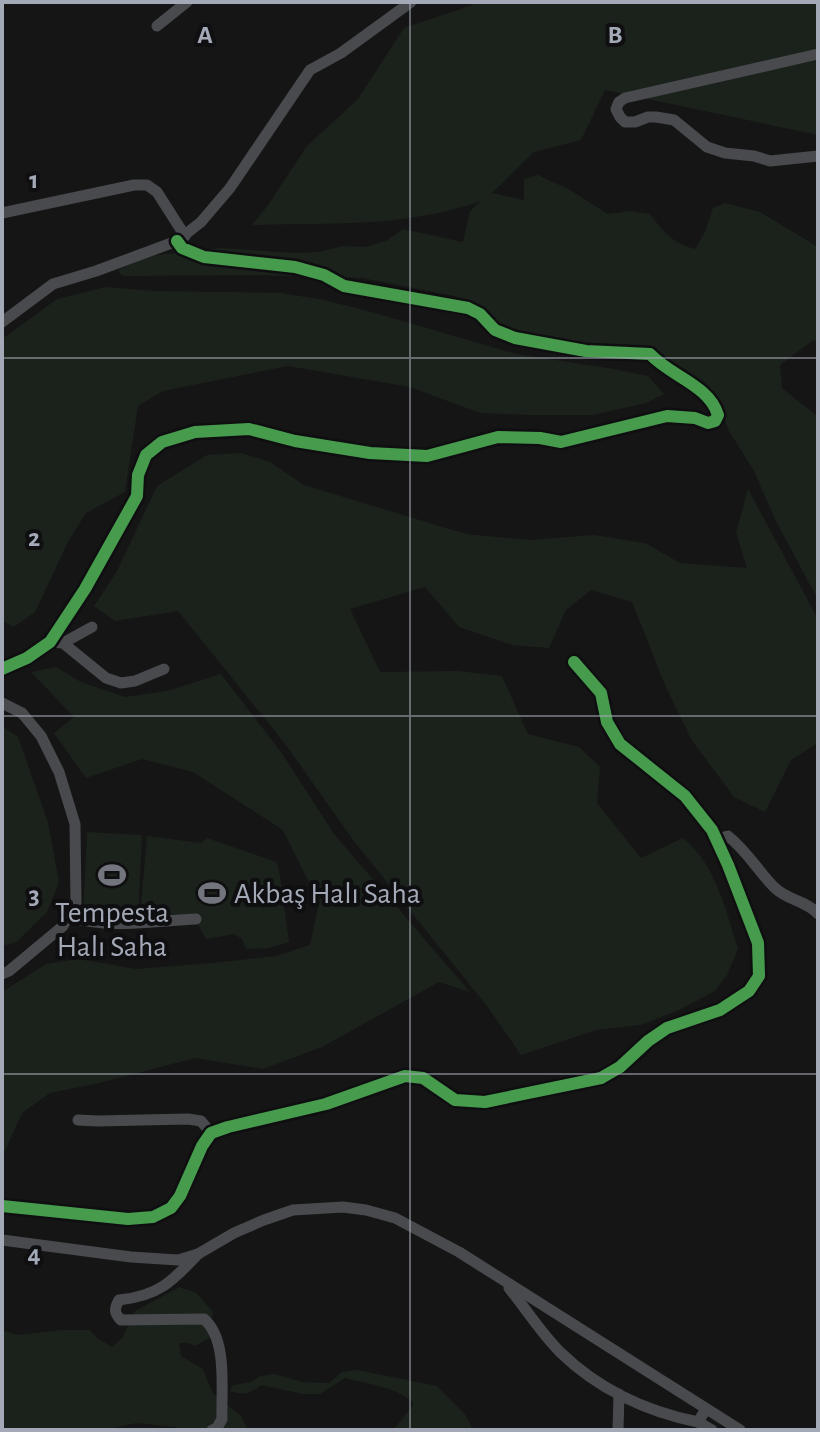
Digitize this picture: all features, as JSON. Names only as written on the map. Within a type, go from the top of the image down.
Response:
[{"type":"street","points":[[157,26],[187,2]]},
{"type":"street","points":[[2,322],[53,284],[181,239],[201,222],[230,188],[310,70],[341,53],[411,2]]},
{"type":"street","points":[[818,54],[625,98],[616,109],[625,122],[656,117],[674,120],[707,147],[725,153],[770,161],[818,156]]},
{"type":"street","points":[[2,213],[134,185],[147,185],[157,192],[181,239],[182,248],[204,257],[295,267],[324,275],[344,286],[468,308],[480,314],[495,330],[515,338],[586,351],[650,354],[661,366],[698,388],[718,415],[715,421],[708,423],[695,418],[667,416],[561,442],[498,437],[427,456],[370,453],[295,441],[249,429],[195,432],[162,442],[146,455],[138,475],[137,496],[85,589],[50,642],[27,658],[2,669]]},
{"type":"street","points":[[50,642],[63,643],[92,627]]},
{"type":"street","points":[[63,643],[106,678],[121,683],[135,681],[164,669]]},
{"type":"street","points":[[2,1206],[128,1219],[153,1217],[171,1208],[180,1196],[211,1133],[326,1104],[405,1076],[423,1078],[455,1100],[485,1102],[601,1078],[620,1067],[667,1028],[720,1010],[749,991],[759,976],[758,943],[712,830],[685,796],[620,744],[607,722],[601,693],[574,662]]},
{"type":"street","points":[[2,703],[22,713],[41,736],[59,772],[75,824],[76,902],[63,926],[2,974]]},
{"type":"street","points":[[716,839],[728,836],[777,890],[818,914]]},
{"type":"street","points":[[69,917],[105,924],[196,919]]},
{"type":"street","points":[[78,1120],[188,1119],[201,1121],[211,1133]]},
{"type":"street","points":[[2,1240],[178,1260],[198,1254],[234,1233],[293,1210],[343,1207],[366,1210],[395,1218],[447,1245],[740,1430]]},
{"type":"street","points":[[198,1254],[164,1286],[143,1297],[119,1300],[115,1309],[121,1320],[204,1319],[213,1327],[221,1351],[222,1419],[212,1430]]},
{"type":"street","points":[[504,1281],[558,1350],[581,1370],[645,1407],[698,1422],[712,1430]]},
{"type":"street","points":[[618,1430],[619,1394]]},
{"type":"street","points":[[698,1422],[706,1409]]},
{"type":"shaded area","points":[[481,2],[818,2],[818,135],[605,90],[581,140],[534,152],[492,193],[524,200],[524,179],[538,175],[570,190],[608,214],[630,211],[650,214],[669,236],[695,249],[713,208],[725,203],[760,212],[818,247],[818,340],[812,341],[780,365],[782,388],[818,417],[818,600],[775,519],[754,471],[729,431],[719,405],[694,377],[662,359],[652,349],[555,339],[502,326],[477,304],[454,296],[362,278],[122,276],[118,270],[148,256],[221,248],[296,253],[343,246],[365,247],[386,241],[403,229],[463,242],[470,211],[481,201],[411,218],[252,225],[307,146],[358,99],[404,28]]},
{"type":"shaded area","points":[[106,287],[281,293],[324,300],[516,354],[648,376],[664,394],[646,403],[592,415],[480,413],[410,387],[288,366],[163,391],[138,406],[125,492],[86,513],[69,540],[35,612],[14,627],[2,621],[2,339],[57,299]]},
{"type":"shaded area","points":[[241,453],[270,462],[304,485],[466,534],[529,540],[594,535],[645,543],[680,563],[747,568],[736,533],[748,489],[818,619],[818,743],[791,760],[765,812],[734,797],[691,739],[665,685],[632,602],[591,590],[566,610],[549,648],[512,645],[459,627],[425,587],[350,609],[380,672],[458,671],[502,676],[528,734],[579,747],[600,767],[597,803],[641,858],[683,838],[694,849],[712,875],[738,949],[727,975],[715,991],[641,1025],[596,1030],[521,1055],[487,1006],[353,840],[286,745],[178,611],[115,621],[94,606],[116,573],[157,486],[207,455]]},
{"type":"shaded area","points":[[56,667],[81,682],[125,697],[167,691],[221,674],[281,752],[334,834],[470,992],[439,982],[322,1047],[263,1069],[195,1058],[50,1093],[22,1113],[5,1151],[2,1151],[2,992],[46,964],[78,959],[136,969],[276,956],[310,945],[319,903],[283,830],[193,772],[142,759],[86,778],[54,733],[74,717],[31,672]]},
{"type":"shaded area","points":[[2,726],[18,737],[48,822],[59,882],[47,912],[16,942],[2,946]]},
{"type":"shaded area","name":"Tempesta Halı Saha","points":[[87,832],[142,835],[138,918],[83,915]]},
{"type":"shaded area","name":"Akbaş Halı Saha","points":[[147,836],[201,843],[207,838],[276,862],[289,942],[269,948],[246,949],[242,939],[234,934],[206,939],[192,917],[140,917]]},
{"type":"shaded area","points":[[180,1287],[196,1293],[213,1312],[209,1338],[195,1346],[179,1343],[181,1356],[203,1369],[213,1394],[241,1416],[248,1430],[180,1430],[137,1423],[103,1430],[2,1430],[2,1330],[18,1335],[90,1330],[112,1347],[122,1338],[135,1311]]},
{"type":"shaded area","points":[[357,1370],[437,1386],[465,1414],[473,1430],[393,1430],[414,1404],[392,1390],[345,1378],[320,1394],[303,1394],[261,1385],[247,1393],[230,1391],[233,1385],[251,1382],[260,1376],[274,1374],[302,1382],[329,1383],[342,1372]]},
{"type":"cycle path","points":[[2,669],[27,658],[50,642],[85,589],[137,496],[138,475],[146,455],[162,442],[195,432],[249,429],[295,441],[370,453],[427,456],[498,437],[561,442],[667,416],[695,418],[708,423],[715,421],[718,415],[698,388],[650,354],[586,351],[515,338],[495,330],[480,314],[468,308],[344,286],[324,275],[295,267],[204,257],[182,248],[177,241]]},
{"type":"cycle path","points":[[2,1206],[128,1219],[153,1217],[171,1208],[180,1196],[211,1133],[326,1104],[405,1076],[423,1078],[455,1100],[485,1102],[601,1078],[620,1067],[667,1028],[720,1010],[749,991],[759,976],[758,943],[712,830],[685,796],[620,744],[607,722],[601,693],[574,662]]},
{"type":"place","name":"Tempesta Halı Saha","points":[[112,875]]},
{"type":"place","name":"Akbaş Halı Saha","points":[[212,893]]}]
